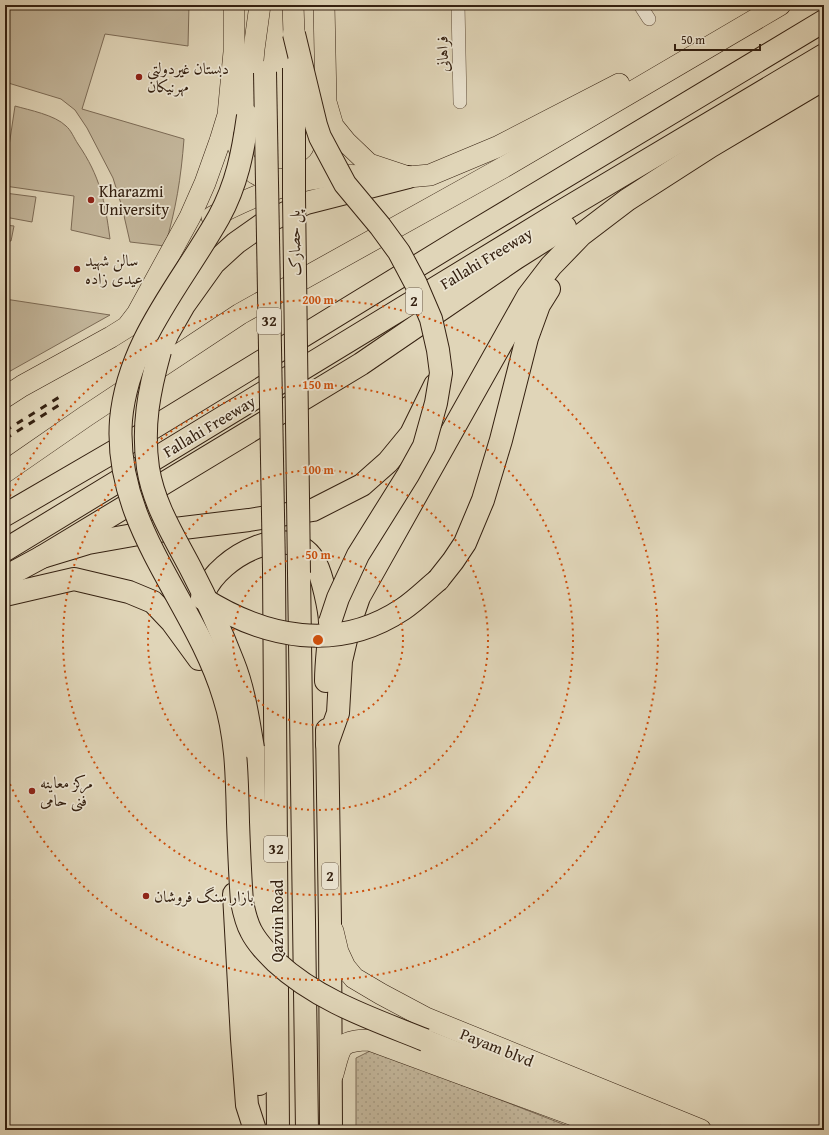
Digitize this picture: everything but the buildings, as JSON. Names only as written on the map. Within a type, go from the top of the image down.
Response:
[{"type":"highway","name":"Fallahi Freeway","points":[[5,514],[120,448],[824,21]]},
{"type":"highway","points":[[294,34],[320,137],[345,184],[380,226],[399,252],[416,284],[431,319],[438,350],[441,373],[436,403],[424,446],[408,475],[358,556],[338,598],[330,622]]},
{"type":"highway","name":"پل حصارک","points":[[294,34],[294,197],[299,573]]},
{"type":"highway","name":"Fallahi Freeway","points":[[5,550],[557,214],[824,55]]},
{"type":"highway","name":"پل حصارک","points":[[265,72],[274,569]]},
{"type":"highway","points":[[327,744],[338,712],[341,661],[350,623],[359,597],[528,296],[551,266],[581,234],[627,200],[711,146],[824,79]]},
{"type":"highway","points":[[5,577],[42,557],[361,364],[516,258],[682,153],[747,102]]},
{"type":"highway","points":[[238,115],[239,168],[231,191],[220,215],[201,247],[148,330],[134,364],[127,386],[121,419],[122,464],[131,504],[148,543],[204,646],[215,670],[230,717],[237,771],[242,902],[245,917],[251,932],[270,956],[298,980],[344,1007],[425,1040]]},
{"type":"highway","points":[[260,1130],[253,748],[244,698],[234,663],[192,571],[167,525],[158,503],[148,470],[146,416],[148,397],[160,352],[168,333],[184,305],[214,263],[236,242],[263,224],[306,203],[408,177]]},
{"type":"highway","points":[[157,560],[199,596],[220,610],[260,627],[290,634],[313,636],[345,634],[378,622],[411,604],[438,580],[465,543],[483,500],[501,440],[527,338],[539,305],[581,234]]},
{"type":"highway","points":[[42,557],[88,543],[313,510],[362,485],[388,462],[411,434],[441,373]]},
{"type":"highway","points":[[197,655],[197,622],[204,593],[208,586],[216,574],[233,560],[253,548],[267,543],[279,542],[293,544],[306,550],[316,564],[322,580],[330,622]]},
{"type":"highway","name":"Qazvin Road","points":[[274,569],[278,1130]]},
{"type":"highway","name":"Qazvin Road","points":[[299,573],[307,1130]]},
{"type":"highway","points":[[5,595],[74,579],[129,592],[153,602],[172,622],[197,655],[213,687],[222,718],[232,849],[247,1105],[254,1130]]},
{"type":"highway","name":"2","points":[[330,622],[326,667],[330,923],[331,1130]]},
{"type":"main road","points":[[5,397],[127,327],[137,314],[190,217],[205,183],[220,141],[238,115],[234,52],[234,5]]},
{"type":"main road","points":[[260,5],[254,49],[234,138],[250,170],[278,181],[301,174],[318,162],[325,151],[333,126]]},
{"type":"main road","name":"32","points":[[264,5],[265,72]]},
{"type":"main road","name":"32","points":[[293,5],[294,34]]},
{"type":"main road","points":[[324,5],[326,102],[333,126],[346,142],[369,164],[408,177]]},
{"type":"main road","points":[[5,472],[86,416],[240,314],[504,167],[780,5]]},
{"type":"main road","points":[[177,241],[214,216],[279,187],[325,177],[408,177],[430,175],[497,147],[641,72],[685,61]]},
{"type":"main road","name":"Payam blvd","points":[[330,923],[338,952],[346,967],[354,978],[381,994],[426,1018],[701,1130]]},
{"type":"main road","points":[[369,1040],[380,1032],[388,1020],[387,1006],[381,994]]},
{"type":"main road","points":[[407,1053],[400,1042],[402,1028],[412,1019],[426,1018]]},
{"type":"main road","points":[[331,1080],[340,1049],[347,1042],[369,1040],[614,1130]]},
{"type":"main road","points":[[425,1040],[652,1130]]},
{"type":"street","name":"فراهانی","points":[[458,5],[460,102]]},
{"type":"street","points":[[640,5],[649,19]]},
{"type":"shaded area","points":[[5,5],[189,5],[188,46],[105,34],[82,109],[184,139],[178,193],[165,246],[130,242],[122,207],[113,178],[87,128],[75,110],[61,99],[5,82]]},
{"type":"shaded area","points":[[15,106],[49,116],[61,122],[69,130],[92,167],[100,189],[106,213],[110,239],[71,230],[74,196],[5,186],[5,173]]},
{"type":"shaded area","points":[[5,193],[36,197],[32,222],[5,217]]},
{"type":"shaded area","points":[[5,225],[14,226],[11,241],[5,241]]},
{"type":"shaded area","points":[[5,299],[110,315],[5,374]]},
{"type":"shaded area","points":[[372,1050],[578,1130],[356,1130],[356,1058]]},
{"type":"railway","points":[[5,431],[61,396]]},
{"type":"railway","points":[[5,439],[64,402]]},
{"type":"place","name":"دبستان غیردولتی مهرنیکان","points":[[139,77]]},
{"type":"place","name":"Kharazmi University","points":[[91,200]]},
{"type":"place","name":"سالن شهید عیدی زاده","points":[[77,269]]},
{"type":"place","name":"مرکز معاینه فنی حامی","points":[[32,791]]},
{"type":"place","name":"بازار سنگ فروشان","points":[[146,896]]}]
